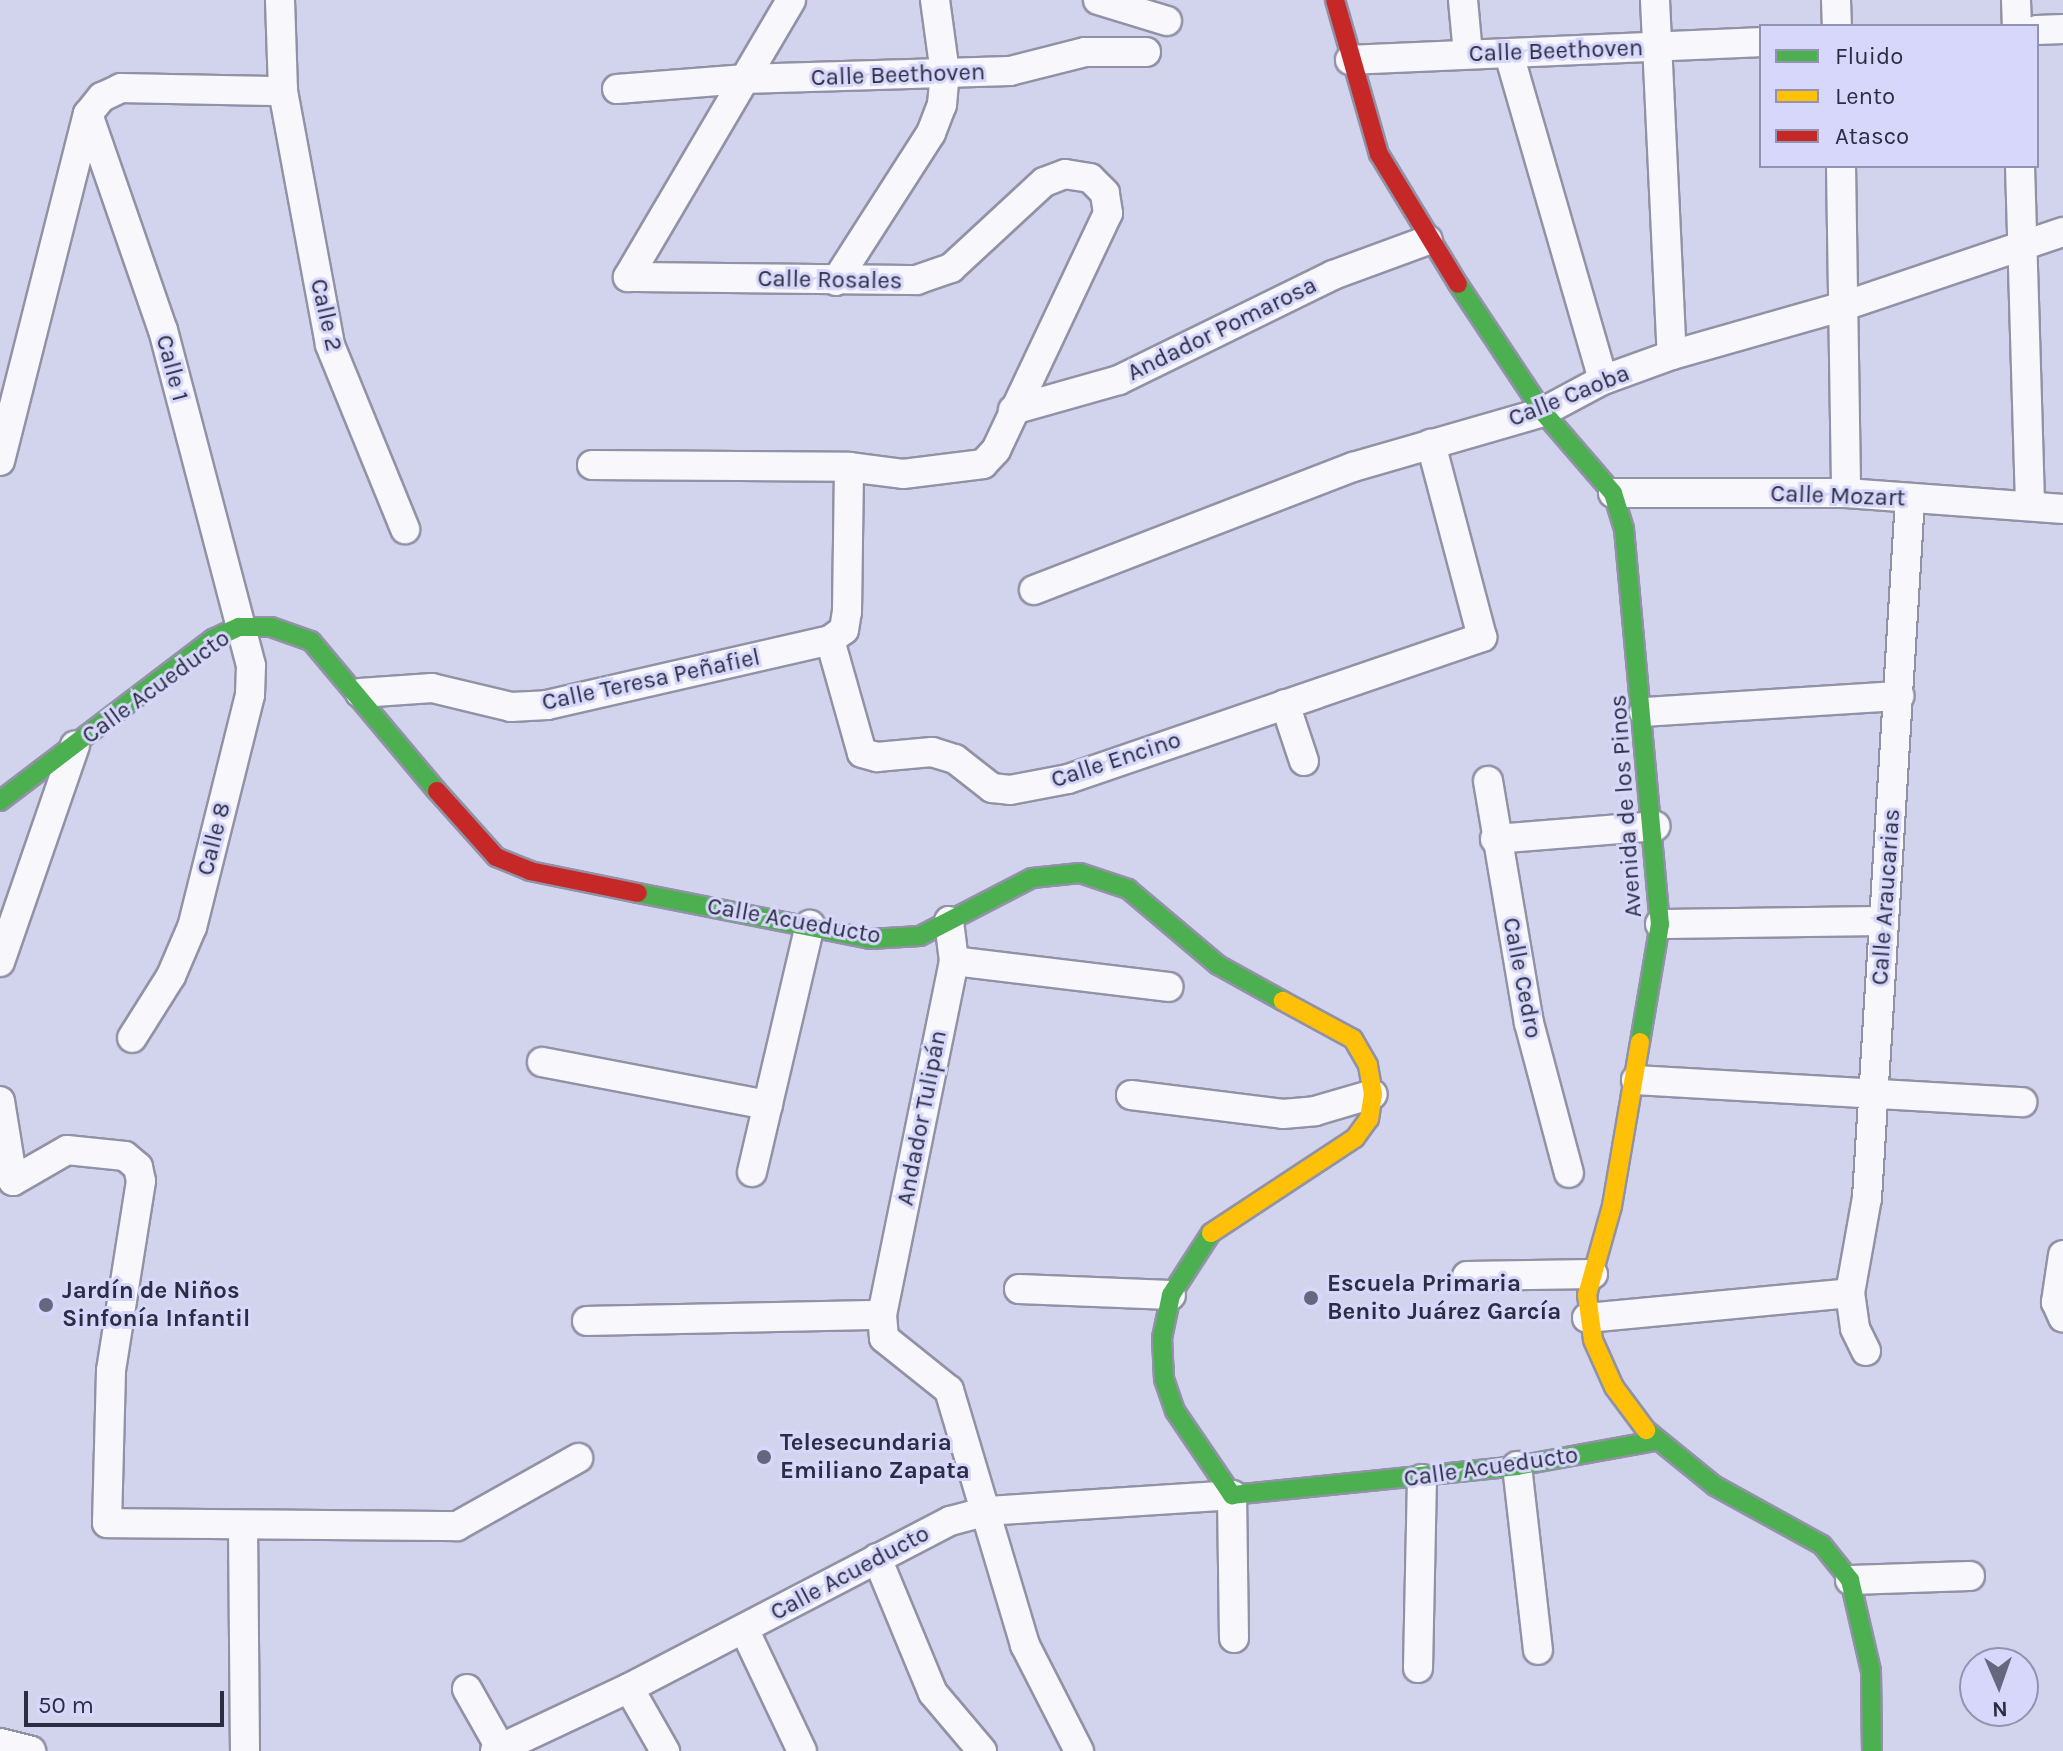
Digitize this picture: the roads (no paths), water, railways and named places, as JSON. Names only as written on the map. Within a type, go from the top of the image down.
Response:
[{"type":"street","name":"Calle 2","points":[[280,0],[283,91],[330,345],[405,529]]},
{"type":"street","points":[[743,79],[791,0]]},
{"type":"street","points":[[836,281],[931,133],[945,73],[935,0]]},
{"type":"street","points":[[1098,0],[1167,21]]},
{"type":"street","name":"Avenida de los Pinos","points":[[1335,0],[1379,154],[1428,240],[1543,412],[1613,493],[1624,529],[1655,826],[1660,924],[1636,1080],[1593,1274],[1587,1318],[1614,1387],[1654,1441],[1715,1486],[1822,1545],[1850,1580],[1871,1671],[1872,1751]]},
{"type":"street","points":[[1463,0],[1468,54]]},
{"type":"street","points":[[1655,0],[1672,355]]},
{"type":"street","points":[[1836,0],[1837,24]]},
{"type":"street","points":[[2016,0],[2017,24]]},
{"type":"street","points":[[2039,30],[2063,29]]},
{"type":"street","name":"Calle Beethoven","points":[[1350,60],[1759,42]]},
{"type":"street","name":"Calle Beethoven","points":[[617,89],[743,79],[1010,71],[1085,52],[1146,52]]},
{"type":"street","points":[[1509,54],[1603,380]]},
{"type":"street","name":"Calle Rosales","points":[[743,79],[628,277],[917,280],[951,268],[1044,182],[1065,174],[1090,178],[1105,193],[1108,213],[1013,410]]},
{"type":"street","points":[[0,461],[88,114],[102,97],[121,88],[283,91]]},
{"type":"street","name":"Calle 1","points":[[88,114],[163,330],[239,627]]},
{"type":"street","points":[[1841,168],[1846,493]]},
{"type":"street","points":[[2020,168],[2030,506]]},
{"type":"street","name":"Calle Caoba","points":[[1034,590],[1353,467],[1543,412],[1603,380],[1672,355],[1844,306],[2063,232]]},
{"type":"street","name":"Andador Pomarosa","points":[[1013,410],[1119,380],[1333,275],[1428,240]]},
{"type":"street","points":[[592,465],[849,467],[903,474],[983,464],[996,450],[1013,410]]},
{"type":"street","name":"Calle Encino","points":[[837,635],[862,753],[877,757],[932,752],[955,759],[992,788],[1010,790],[1068,779],[1482,637],[1431,444]]},
{"type":"street","points":[[837,635],[849,467]]},
{"type":"street","name":"Calle Mozart","points":[[1613,493],[1846,493],[2063,509]]},
{"type":"street","name":"Calle Araucarias","points":[[1850,1293],[1867,1198],[1910,499]]},
{"type":"street","name":"Calle Acueducto","points":[[0,801],[213,639],[239,627],[271,627],[311,641],[360,693],[496,857],[530,871],[896,939],[920,936],[1032,878],[1080,873],[1128,889],[1218,965],[1353,1039],[1368,1065],[1373,1094]]},
{"type":"street","name":"Calle 8","points":[[132,1038],[171,976],[192,927],[250,695],[251,666],[239,627]]},
{"type":"street","name":"Calle Teresa Peñafiel","points":[[360,693],[432,688],[511,707],[547,705],[837,635]]},
{"type":"street","points":[[1644,712],[1899,696]]},
{"type":"street","points":[[1285,704],[1304,761]]},
{"type":"street","points":[[0,962],[75,746]]},
{"type":"street","name":"Calle Cedro","points":[[1488,781],[1495,839],[1529,1023],[1569,1173]]},
{"type":"street","points":[[1495,839],[1655,826]]},
{"type":"street","name":"Andador Tulipán","points":[[882,1315],[954,961],[949,921]]},
{"type":"street","points":[[1660,924],[1884,921]]},
{"type":"street","points":[[752,1172],[810,925]]},
{"type":"street","points":[[954,961],[1168,987]]},
{"type":"street","points":[[542,1062],[768,1105]]},
{"type":"street","points":[[1636,1080],[2022,1102]]},
{"type":"street","points":[[1131,1095],[1283,1114],[1315,1111],[1373,1094],[1369,1119],[1355,1138],[1214,1229],[1189,1260],[1171,1295],[1162,1338],[1164,1379],[1175,1411],[1232,1495],[1234,1638]]},
{"type":"street","points":[[0,1101],[13,1181],[67,1150],[125,1156],[138,1167],[141,1181],[111,1371],[107,1523],[457,1526],[578,1458]]},
{"type":"street","points":[[2063,1255],[2056,1302],[2063,1318]]},
{"type":"street","points":[[1467,1276],[1593,1274]]},
{"type":"street","points":[[1019,1289],[1171,1295]]},
{"type":"street","points":[[1587,1318],[1850,1293],[1855,1328],[1866,1351]]},
{"type":"street","points":[[587,1321],[882,1315],[884,1338],[949,1390],[1025,1645],[1079,1751]]},
{"type":"street","name":"Calle Acueducto","points":[[498,1750],[629,1688],[950,1521],[987,1511],[1422,1479],[1517,1466],[1654,1441]]},
{"type":"street","points":[[1517,1466],[1538,1650]]},
{"type":"street","points":[[1418,1668],[1422,1479]]},
{"type":"street","points":[[243,1525],[245,1751]]},
{"type":"street","points":[[877,1558],[933,1693],[982,1751]]},
{"type":"street","points":[[1850,1580],[1970,1576]]},
{"type":"street","points":[[744,1629],[802,1751]]},
{"type":"street","points":[[629,1688],[665,1751]]},
{"type":"street","points":[[467,1689],[498,1750]]},
{"type":"street","points":[[0,1743],[31,1751]]},
{"type":"place","name":"Escuela Primaria Benito Juárez García","points":[[1311,1298]]},
{"type":"place","name":"Jardín de Niños Sinfonía Infantil","points":[[46,1305]]},
{"type":"place","name":"Telesecundaria Emiliano Zapata","points":[[764,1457]]}]
